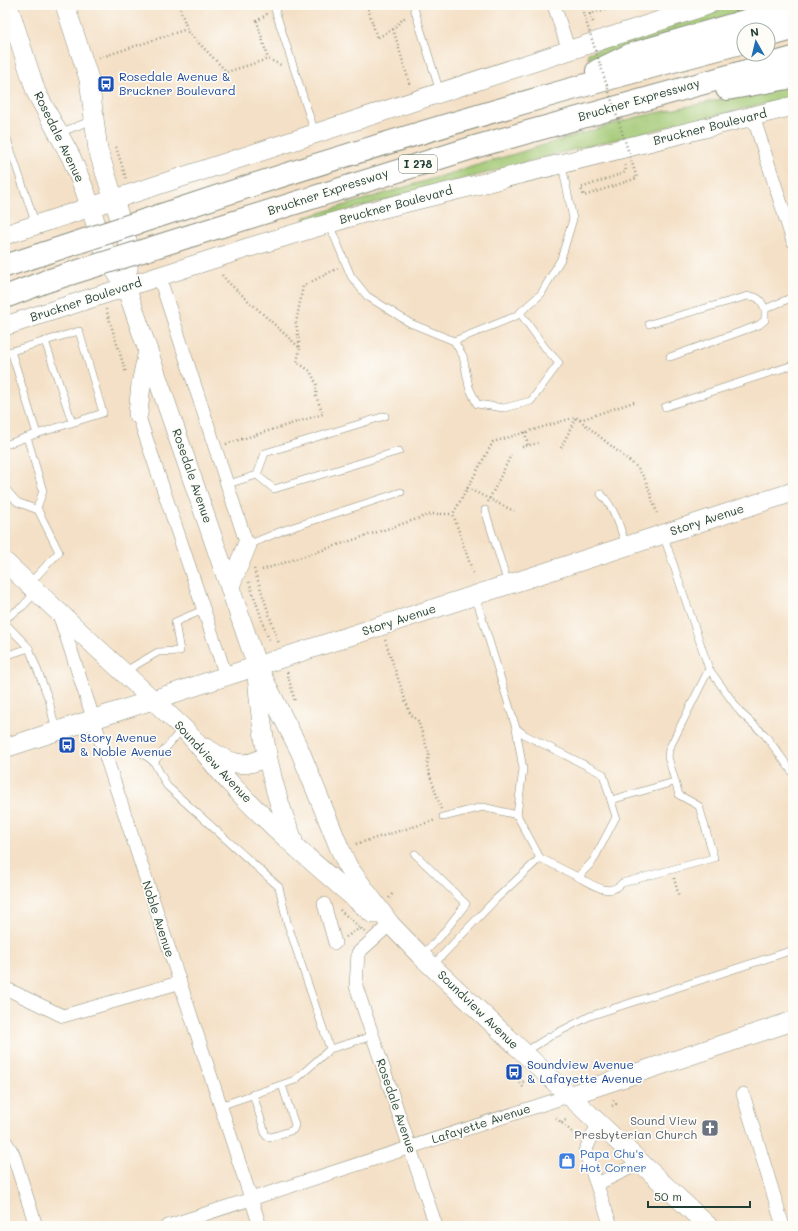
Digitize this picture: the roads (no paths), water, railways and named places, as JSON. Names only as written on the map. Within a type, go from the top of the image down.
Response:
[{"type":"highway","points":[[546,95],[632,54],[793,7]]},
{"type":"highway","points":[[776,34],[793,29]]},
{"type":"highway","name":"I 278","points":[[5,266],[378,145],[546,95],[736,44]]},
{"type":"highway","name":"Bruckner Expressway","points":[[5,296],[47,281],[471,148],[644,98],[793,58]]},
{"type":"highway","points":[[644,98],[742,87],[793,77]]},
{"type":"main road","name":"Rosedale Avenue","points":[[8,5],[36,92],[71,157],[107,258],[126,287],[230,586],[256,666],[300,751],[317,790]]},
{"type":"main road","name":"Rosedale Avenue","points":[[65,5],[89,80],[98,150],[130,250],[126,287]]},
{"type":"main road","points":[[5,235],[569,51],[700,6]]},
{"type":"main road","name":"Bruckner Boulevard","points":[[5,326],[328,223],[793,106]]},
{"type":"main road","points":[[138,414],[141,384],[148,350]]},
{"type":"main road","name":"Story Avenue","points":[[5,748],[793,492]]},
{"type":"main road","points":[[230,586],[247,545]]},
{"type":"main road","name":"Soundview Avenue","points":[[5,562],[183,728],[231,784],[297,849],[374,914],[390,924]]},
{"type":"main road","name":"Rosedale Avenue","points":[[256,666],[266,756],[280,806],[297,849]]},
{"type":"main road","points":[[198,744],[219,756],[245,765],[252,764],[266,756]]},
{"type":"main road","name":"Soundview Avenue","points":[[317,790],[348,867],[390,924],[426,961],[568,1096],[708,1226]]},
{"type":"main road","name":"Lafayette Avenue","points":[[568,1096],[793,1021]]},
{"type":"street","points":[[554,5],[569,51]]},
{"type":"street","points":[[753,116],[793,241]]},
{"type":"street","points":[[159,276],[247,545]]},
{"type":"street","points":[[138,414],[226,676]]},
{"type":"street","name":"Noble Avenue","points":[[58,611],[178,983],[260,1226]]},
{"type":"street","points":[[324,904],[339,941]]},
{"type":"street","name":"Rosedale Avenue","points":[[390,924],[358,953],[356,986],[436,1226]]},
{"type":"street","points":[[5,988],[63,1016],[178,983]]},
{"type":"street","points":[[743,1094],[783,1226]]},
{"type":"street","name":"Lafayette Avenue","points":[[168,1226],[568,1096]]},
{"type":"street","points":[[598,1124],[585,1151],[598,1184],[611,1226]]},
{"type":"street","points":[[5,1141],[13,1154],[36,1226]]},
{"type":"street","points":[[598,1184],[640,1163]]},
{"type":"lane","points":[[414,8],[440,92]]},
{"type":"lane","points":[[275,10],[315,133]]},
{"type":"lane","points":[[58,133],[93,120]]},
{"type":"lane","points":[[5,133],[36,225]]},
{"type":"lane","points":[[454,341],[489,328],[520,313],[541,294],[558,264],[573,220],[561,164]]},
{"type":"lane","points":[[328,223],[351,276],[366,296],[410,323],[454,341],[463,356],[469,387],[477,404],[504,408],[531,400],[559,363],[546,349],[520,313]]},
{"type":"lane","points":[[649,324],[748,296],[755,296],[761,300],[765,309],[765,320],[759,325],[670,357]]},
{"type":"lane","points":[[765,309],[793,297]]},
{"type":"lane","points":[[5,444],[37,434],[103,412],[79,331],[8,352],[37,434]]},
{"type":"lane","points":[[45,341],[72,422]]},
{"type":"lane","points":[[665,407],[793,365]]},
{"type":"lane","points":[[257,475],[264,454],[385,416]]},
{"type":"lane","points":[[5,619],[23,606],[33,588],[59,552],[38,510],[42,491],[27,437]]},
{"type":"lane","points":[[257,475],[274,489],[400,451]]},
{"type":"lane","points":[[228,484],[257,475]]},
{"type":"lane","points":[[5,488],[17,502],[38,510]]},
{"type":"lane","points":[[247,545],[284,530],[402,492]]},
{"type":"lane","points":[[601,494],[610,504],[616,515],[626,546]]},
{"type":"lane","points":[[485,510],[508,585]]},
{"type":"lane","points":[[663,534],[709,669],[741,713],[765,735],[793,773]]},
{"type":"lane","points":[[475,595],[516,728],[523,769],[517,815],[540,858],[603,890],[618,888],[622,883],[714,858],[699,806],[679,796],[668,757],[669,749],[709,669]]},
{"type":"lane","points":[[124,672],[158,652],[180,651],[175,622],[203,610]]},
{"type":"lane","points":[[5,623],[29,648],[49,700],[56,732]]},
{"type":"lane","points":[[5,656],[29,648]]},
{"type":"lane","points":[[154,762],[183,728]]},
{"type":"lane","points":[[516,728],[525,735],[603,774],[616,817],[593,861],[578,877]]},
{"type":"lane","points":[[143,754],[154,762],[167,786],[279,887],[287,922],[330,1049]]},
{"type":"lane","points":[[611,800],[674,782]]},
{"type":"lane","points":[[443,817],[483,807],[517,815]]},
{"type":"lane","points":[[415,854],[466,904],[440,937],[426,961]]},
{"type":"lane","points":[[426,961],[540,858]]},
{"type":"lane","points":[[523,1053],[549,1037],[590,1016],[792,952]]},
{"type":"lane","points":[[220,1106],[295,1080],[330,1049],[373,1036]]},
{"type":"lane","points":[[253,1094],[266,1136],[271,1137],[292,1130],[295,1125],[282,1085]]},
{"type":"place","name":"Rosedale Avenue & Bruckner Boulevard","points":[[106,84]]},
{"type":"place","name":"Story Avenue & Noble Avenue","points":[[67,745]]},
{"type":"place","name":"Soundview Avenue & Lafayette Avenue","points":[[514,1072]]},
{"type":"place","name":"Sound View Presbyterian Church","points":[[710,1128]]},
{"type":"place","name":"Papa Chu's Hot Corner","points":[[567,1161]]}]
